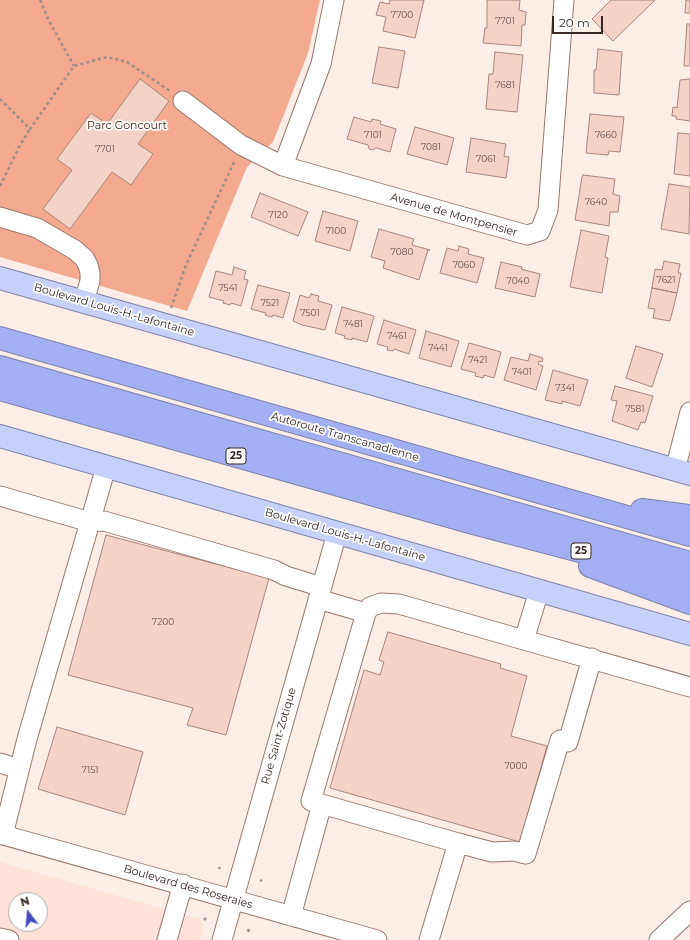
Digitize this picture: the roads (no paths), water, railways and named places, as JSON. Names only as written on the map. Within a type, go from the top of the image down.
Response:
[{"type":"highway","name":"Autoroute Transcanadienne","points":[[0,338],[585,504],[690,536]]},
{"type":"highway","points":[[0,366],[690,563]]},
{"type":"highway","name":"25","points":[[0,389],[473,523],[690,580]]},
{"type":"highway","points":[[585,504],[690,516]]},
{"type":"highway","points":[[473,523],[690,603]]},
{"type":"main road","name":"Boulevard Louis-H.-Lafontaine","points":[[0,278],[682,472]]},
{"type":"main road","name":"Boulevard Louis-H.-Lafontaine","points":[[0,436],[690,634]]},
{"type":"street","points":[[282,166],[320,64],[334,0]]},
{"type":"street","name":"Avenue de Montpensier","points":[[183,101],[241,145],[282,166],[527,235],[540,231],[548,210],[564,0]]},
{"type":"street","points":[[0,217],[37,228],[75,250],[84,258],[88,265],[90,281],[84,301]]},
{"type":"street","points":[[682,472],[690,412]]},
{"type":"street","points":[[1,834],[18,780],[19,768],[106,467]]},
{"type":"street","points":[[0,496],[90,522],[104,521],[274,570],[320,593],[366,613]]},
{"type":"street","name":"Rue Saint-Zotique","points":[[222,940],[337,532]]},
{"type":"street","points":[[524,640],[539,591]]},
{"type":"street","points":[[592,658],[568,742],[560,740],[526,854],[514,851],[492,852],[311,801],[366,613],[370,607],[381,603],[399,604],[524,640],[592,658],[690,686]]},
{"type":"street","points":[[0,763],[19,768]]},
{"type":"street","points":[[291,916],[322,804]]},
{"type":"street","name":"Boulevard des Roseraies","points":[[1,834],[183,884],[233,900],[376,940]]},
{"type":"street","points":[[429,940],[458,843]]},
{"type":"street","points":[[166,940],[183,884]]},
{"type":"street","points":[[659,940],[690,911]]},
{"type":"street","points":[[0,938],[9,940]]},
{"type":"park label","name":"Parc Goncourt","points":[[127,126]]}]
